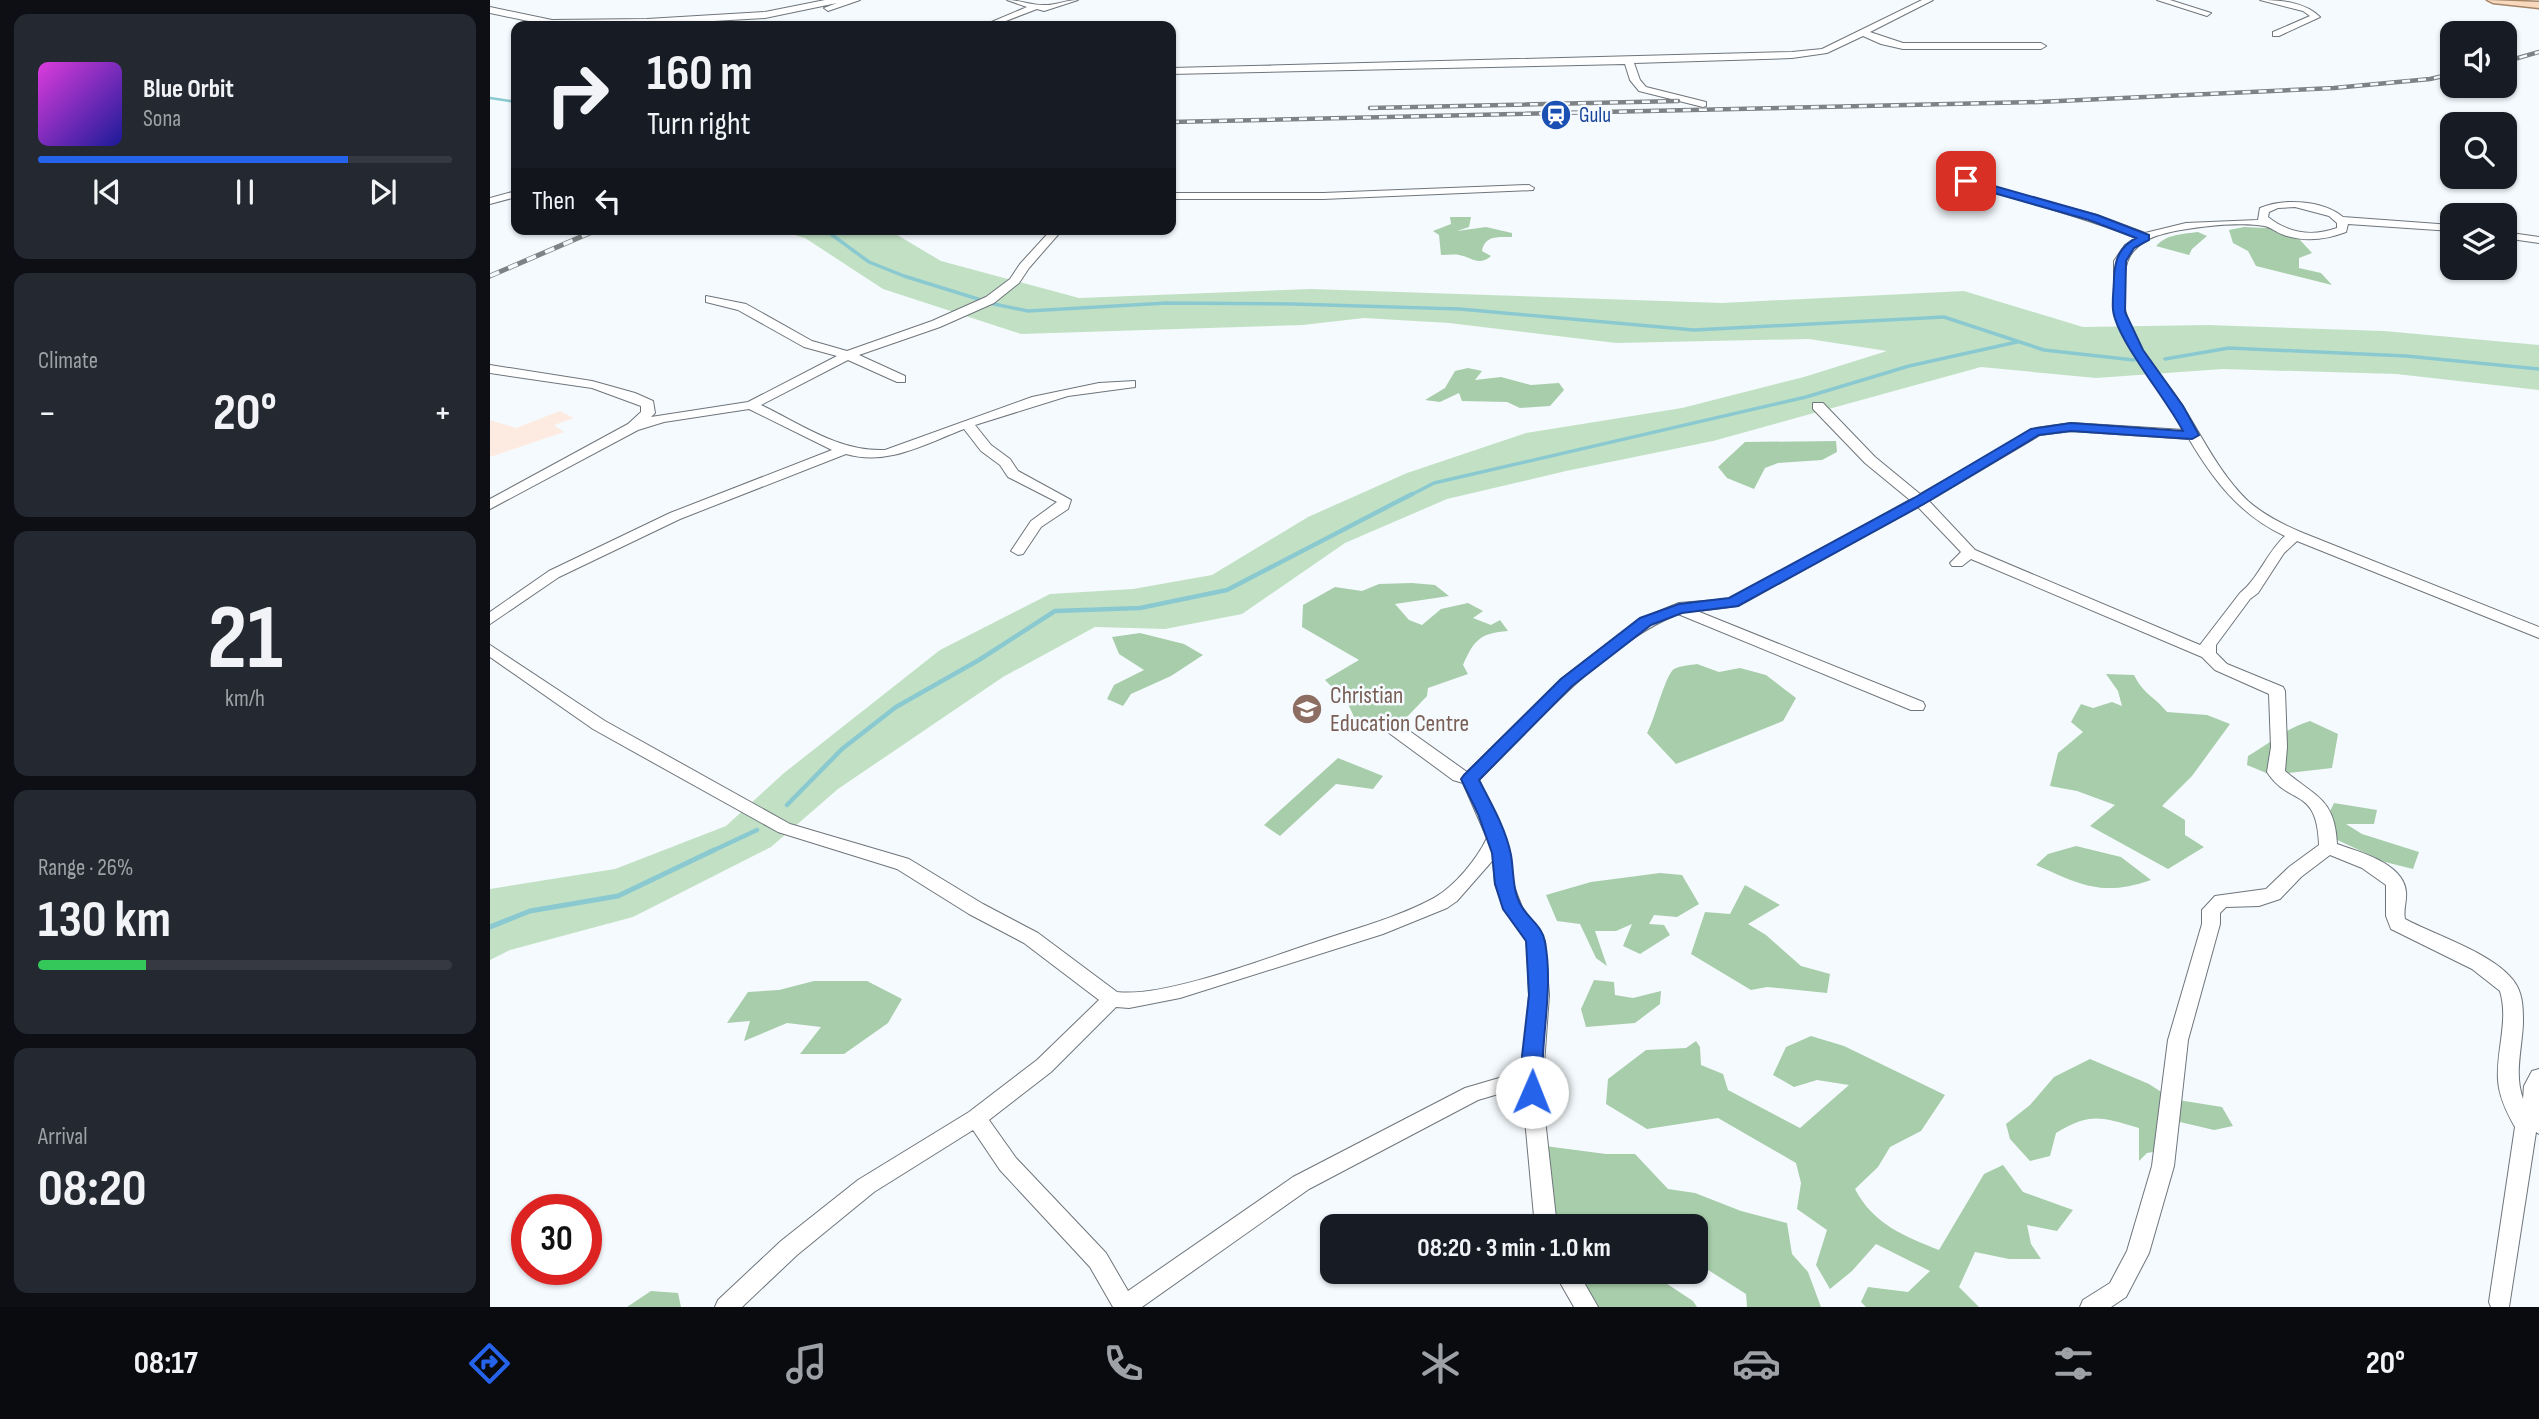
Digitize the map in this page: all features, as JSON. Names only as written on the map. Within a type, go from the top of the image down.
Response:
[{"type":"main road","points":[[2493,0],[2539,5]]},
{"type":"street","points":[[490,3],[500,0]]},
{"type":"street","points":[[664,21],[765,15],[838,0]]},
{"type":"street","points":[[740,21],[813,13],[856,0]]},
{"type":"street","points":[[1011,0],[1048,8],[1074,0]]},
{"type":"street","points":[[1176,71],[1804,54],[1824,51],[1929,0]]},
{"type":"street","points":[[2161,0],[2207,13]]},
{"type":"street","points":[[2264,0],[2306,9],[2316,17],[2276,34]]},
{"type":"street","points":[[998,21],[1034,6]]},
{"type":"street","points":[[490,10],[542,21]]},
{"type":"street","points":[[490,18],[511,23]]},
{"type":"street","points":[[1864,33],[1884,42],[1903,46],[2041,46]]},
{"type":"street","points":[[1628,60],[1639,88],[1647,92],[1678,95],[1703,104]]},
{"type":"street","points":[[1950,174],[1999,192],[2093,217],[2145,237]]},
{"type":"street","points":[[1176,196],[1324,195],[1528,188]]},
{"type":"street","points":[[490,201],[511,195]]},
{"type":"street","points":[[2295,204],[2316,207],[2333,214],[2343,222],[2342,230],[2330,236],[2311,237],[2289,233],[2267,223],[2262,218],[2264,210],[2276,205],[2295,204]]},
{"type":"street","points":[[2340,220],[2440,227]]},
{"type":"street","points":[[2267,223],[2179,227],[2145,237],[2130,246],[2120,261],[2119,312],[2137,350],[2177,406],[2216,472],[2239,500],[2259,516],[2295,535],[2371,568],[2474,605],[2539,633]]},
{"type":"street","points":[[490,505],[633,427],[662,418],[751,405],[848,355],[936,324],[990,300],[1015,281],[1024,266],[1052,235]]},
{"type":"street","points":[[2517,237],[2539,240]]},
{"type":"street","points":[[710,299],[742,307],[808,344],[848,355],[901,379]]},
{"type":"street","points":[[490,369],[612,390],[636,397],[648,404],[691,414]]},
{"type":"street","points":[[751,405],[844,450],[868,456],[887,454],[966,424],[1082,389],[1130,384]]},
{"type":"street","points":[[633,427],[648,413],[648,404]]},
{"type":"street","points":[[1818,406],[1870,460],[1919,501],[1963,558],[2208,654],[2221,667],[2277,691],[2280,747],[2276,772],[2281,779],[2319,804],[2325,813],[2328,847]]},
{"type":"street","points":[[966,424],[974,430],[986,448],[1005,462],[1013,474],[1064,500],[1063,506],[1036,524],[1018,551]]},
{"type":"street","points":[[1470,779],[1567,683],[1645,622],[1679,608],[1733,603],[1919,501],[2036,432],[2071,427],[2192,435]]},
{"type":"street","points":[[490,619],[554,574],[675,516],[844,450]]},
{"type":"street","points":[[2208,654],[2208,645],[2245,596],[2253,590],[2269,561],[2295,535]]},
{"type":"street","points":[[1679,608],[1917,706]]},
{"type":"street","points":[[490,650],[600,725],[784,828],[903,864],[976,909],[1031,937],[1112,999],[1129,1001],[1180,991],[1259,968],[1376,929],[1440,903],[1472,873],[1490,851],[1496,838]]},
{"type":"street","points":[[1395,729],[1459,776],[1470,779]]},
{"type":"street","points":[[1470,779],[1501,853],[1507,894],[1513,909],[1536,941],[1539,995],[1532,1076],[1545,1214]]},
{"type":"street","points":[[2328,847],[2387,873],[2397,888],[2395,919],[2398,924],[2480,966],[2505,982],[2512,994],[2514,1004],[2507,1056],[2508,1083],[2514,1105],[2526,1126],[2500,1302]]},
{"type":"street","points":[[2091,1307],[2118,1290],[2138,1252],[2163,1167],[2178,1040],[2211,924],[2211,910],[2222,901],[2259,900],[2273,894],[2295,872],[2328,847]]},
{"type":"street","points":[[726,1307],[789,1248],[866,1186],[976,1118],[1044,1066],[1112,999]]},
{"type":"street","points":[[976,1118],[1007,1164],[1098,1260],[1125,1307],[1301,1183],[1472,1094],[1532,1076]]},
{"type":"street","points":[[2539,1077],[2534,1086],[2531,1121],[2539,1125]]},
{"type":"street","points":[[1573,1284],[1587,1307]]},
{"type":"shaded area","points":[[560,411],[574,418],[554,425],[564,432],[490,457],[490,420],[516,428]]},
{"type":"green space","points":[[1450,217],[1471,217],[1469,227],[1457,231],[1486,227],[1512,233],[1512,237],[1497,237],[1486,242],[1482,251],[1491,256],[1482,261],[1464,256],[1441,255],[1439,235],[1433,231],[1451,224]]},
{"type":"green space","points":[[2244,227],[2290,229],[2312,253],[2299,258],[2299,268],[2321,273],[2332,285],[2256,266],[2248,251],[2233,243],[2229,230]]},
{"type":"green space","points":[[2198,232],[2207,236],[2189,255],[2156,246],[2170,237]]},
{"type":"green space","points":[[795,235],[897,235],[941,261],[1079,298],[1311,289],[1722,303],[1964,291],[2083,327],[2208,325],[2384,331],[2539,345],[2539,390],[2396,374],[2223,369],[2096,378],[1981,367],[1713,441],[1447,499],[1345,543],[1242,614],[1165,629],[1095,627],[1003,677],[838,789],[771,847],[633,917],[510,950],[490,960],[490,889],[615,869],[726,826],[784,773],[940,650],[1050,594],[1133,589],[1212,575],[1308,517],[1407,473],[1526,433],[1682,408],[1804,377],[1887,351],[1809,339],[1616,343],[1449,323],[1364,318],[1303,325],[1021,334],[883,289],[805,238]]},
{"type":"green space","points":[[1468,368],[1482,371],[1475,380],[1501,377],[1531,385],[1559,383],[1564,390],[1550,406],[1520,408],[1507,402],[1462,401],[1459,393],[1440,402],[1425,400],[1445,388],[1455,371]]},
{"type":"green space","points":[[1836,441],[1837,452],[1822,460],[1778,463],[1765,468],[1754,489],[1727,478],[1718,467],[1745,442]]},
{"type":"green space","points":[[1379,584],[1435,585],[1449,596],[1395,604],[1409,620],[1422,625],[1441,609],[1468,603],[1483,611],[1473,618],[1491,625],[1500,620],[1508,631],[1479,639],[1463,665],[1468,674],[1428,688],[1427,696],[1406,718],[1356,721],[1347,702],[1325,680],[1359,660],[1302,627],[1303,605],[1335,587],[1362,591]]},
{"type":"green space","points":[[1140,633],[1184,644],[1203,655],[1171,676],[1131,694],[1123,706],[1107,699],[1114,685],[1144,670],[1119,654],[1112,637]]},
{"type":"green space","points":[[1697,664],[1719,672],[1740,668],[1766,675],[1796,698],[1783,721],[1676,764],[1647,733],[1671,673],[1676,668]]},
{"type":"green space","points":[[2106,674],[2134,675],[2167,712],[2207,715],[2230,724],[2192,776],[2162,806],[2185,820],[2185,835],[2204,847],[2168,869],[2090,826],[2115,805],[2077,791],[2050,786],[2058,753],[2083,732],[2071,722],[2081,704],[2093,708],[2112,702],[2122,706],[2118,691]]},
{"type":"green space","points":[[2310,721],[2338,734],[2332,768],[2271,775],[2247,765],[2248,756],[2286,732]]},
{"type":"green space","points":[[1338,758],[1383,776],[1373,789],[1336,784],[1280,836],[1264,825]]},
{"type":"green space","points":[[2334,803],[2377,810],[2374,824],[2346,824],[2362,834],[2419,852],[2413,869],[2385,862],[2320,832]]},
{"type":"green space","points":[[2076,846],[2121,857],[2151,880],[2119,888],[2105,888],[2079,883],[2036,865],[2048,854]]},
{"type":"green space","points":[[1660,873],[1682,875],[1699,904],[1677,917],[1654,915],[1649,924],[1664,925],[1670,935],[1640,954],[1623,946],[1632,924],[1616,931],[1595,931],[1607,966],[1596,958],[1580,924],[1557,921],[1546,895],[1591,882]]},
{"type":"green space","points":[[1745,885],[1780,905],[1748,924],[1766,935],[1801,966],[1830,974],[1827,993],[1767,987],[1751,990],[1691,954],[1705,912],[1730,914]]},
{"type":"green space","points":[[1594,980],[1614,982],[1615,995],[1633,998],[1661,991],[1660,1004],[1635,1023],[1586,1027],[1581,1009]]},
{"type":"green space","points":[[814,981],[867,981],[902,999],[888,1023],[844,1054],[800,1054],[821,1027],[787,1023],[744,1041],[750,1021],[727,1023],[748,992],[779,990]]},
{"type":"green space","points":[[1811,1036],[1844,1046],[1945,1095],[1921,1131],[1890,1147],[1878,1167],[1855,1189],[1880,1220],[1902,1234],[1939,1250],[1984,1174],[2003,1165],[2023,1192],[2073,1210],[2057,1231],[2027,1225],[2031,1244],[2041,1259],[2009,1259],[1975,1252],[1959,1287],[1979,1307],[1866,1307],[1861,1302],[1868,1287],[1908,1292],[1930,1271],[1876,1244],[1852,1271],[1830,1289],[1816,1265],[1827,1230],[1797,1209],[1801,1183],[1796,1163],[1718,1118],[1647,1129],[1606,1104],[1608,1079],[1646,1050],[1686,1048],[1696,1041],[1700,1047],[1701,1065],[1723,1074],[1728,1090],[1800,1128],[1849,1085],[1817,1080],[1794,1087],[1773,1075],[1786,1047]]},
{"type":"green space","points":[[2090,1059],[2149,1084],[2172,1099],[2222,1107],[2233,1126],[2214,1130],[2180,1122],[2171,1149],[2147,1153],[2139,1161],[2139,1128],[2105,1119],[2088,1119],[2056,1133],[2050,1156],[2030,1161],[2010,1139],[2006,1124],[2030,1105],[2054,1077]]},
{"type":"green space","points":[[1545,1146],[1606,1154],[1635,1154],[1668,1189],[1695,1193],[1741,1211],[1787,1223],[1792,1254],[1808,1272],[1821,1307],[1747,1307],[1746,1294],[1708,1270],[1708,1214],[1553,1214],[1547,1199]]},
{"type":"green space","points":[[1585,1284],[1667,1284],[1693,1301],[1697,1307],[1599,1307]]},
{"type":"green space","points":[[651,1291],[678,1293],[681,1307],[627,1307]]},
{"type":"waterway","points":[[490,98],[511,101]]},
{"type":"waterway","points":[[832,235],[869,262],[904,276],[994,304],[1028,311],[1167,303],[1293,304],[1460,309],[1694,330],[1944,317],[2044,350],[2134,360]]},
{"type":"waterway","points":[[1409,496],[1434,483],[1806,397],[1909,366],[2017,342]]},
{"type":"waterway","points":[[2165,359],[2229,348],[2406,356],[2539,369]]},
{"type":"waterway","points":[[787,805],[842,749],[896,707],[979,660],[1055,611],[1140,608],[1227,590],[1412,494]]},
{"type":"waterway","points":[[710,852],[757,830]]},
{"type":"waterway","points":[[490,927],[530,911],[618,896],[714,850]]},
{"type":"railway","points":[[2517,58],[2539,52]]},
{"type":"railway","points":[[1176,122],[2038,102],[2334,88],[2440,77]]},
{"type":"railway","points":[[1370,108],[1678,101]]},
{"type":"railway","points":[[490,276],[585,235]]},
{"type":"place","name":"Gulu","points":[[1556,115]]},
{"type":"place","name":"Christian Education Centre","points":[[1307,709]]},
{"type":"route","points":[[1532,1092],[1532,1056],[1539,995],[1536,941],[1513,909],[1504,884],[1501,853],[1487,814],[1470,779],[1547,702],[1645,622],[1679,608],[1733,603],[1919,501],[2001,450],[2036,432],[2071,427],[2192,435],[2177,406],[2137,350],[2119,312],[2120,261],[2130,246],[2145,237],[2093,217],[2014,197],[1966,181]]}]
